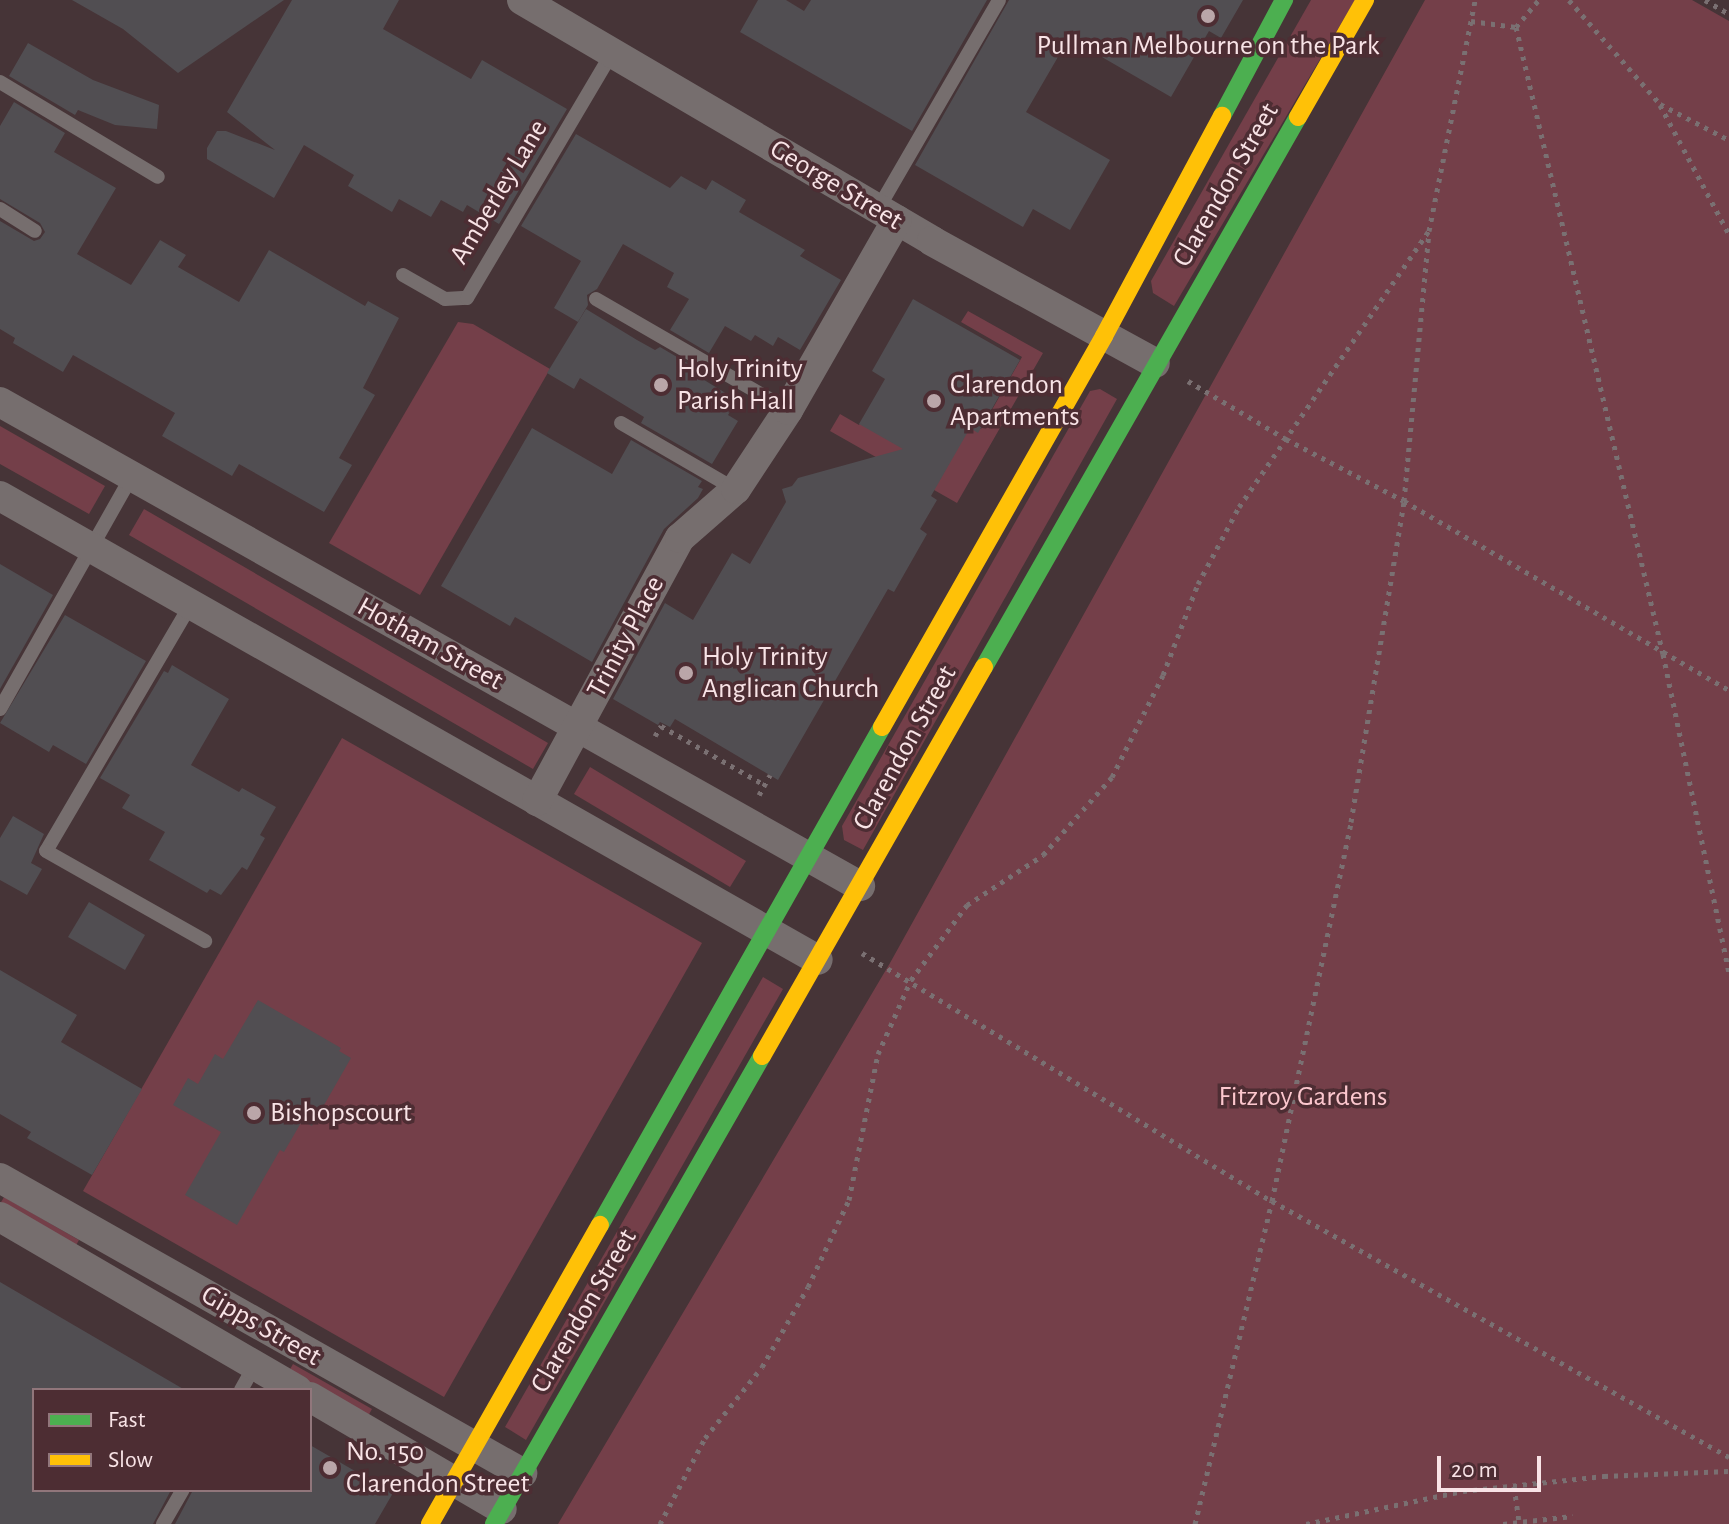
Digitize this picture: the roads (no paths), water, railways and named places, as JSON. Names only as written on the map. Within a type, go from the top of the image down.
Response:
[{"type":"street","name":"George Street","points":[[522,0],[888,215],[1155,363]]},
{"type":"street","name":"Clarendon Street","points":[[430,1524],[1104,336],[1284,0]]},
{"type":"street","name":"Clarendon Street","points":[[498,1516],[1365,0]]},
{"type":"street","name":"Trinity Place","points":[[537,801],[680,538],[736,489],[788,410],[888,215]]},
{"type":"street","name":"Hotham Street","points":[[0,402],[860,886]]},
{"type":"street","points":[[0,496],[767,930],[825,948]]},
{"type":"street","name":"Gipps Street","points":[[0,1178],[522,1473]]},
{"type":"street","name":"Gipps Street","points":[[0,1217],[248,1378],[289,1388]]},
{"type":"street","points":[[248,1378],[273,1333]]},
{"type":"street","name":"Gipps Street","points":[[312,1398],[456,1481],[498,1516]]},
{"type":"street","points":[[374,1435],[393,1402]]},
{"type":"lane","points":[[888,215],[999,0]]},
{"type":"lane","name":"Amberley Lane","points":[[403,275],[445,299],[467,298],[612,53]]},
{"type":"lane","points":[[0,82],[158,177]]},
{"type":"lane","points":[[0,209],[35,231]]},
{"type":"lane","points":[[596,299],[788,410]]},
{"type":"lane","points":[[621,423],[736,489]]},
{"type":"lane","points":[[0,709],[132,476]]},
{"type":"lane","points":[[191,604],[46,851],[205,941]]},
{"type":"lane","points":[[163,1524],[182,1492]]},
{"type":"place","name":"Pullman Melbourne on the Park","points":[[1208,16]]},
{"type":"place","name":"Holy Trinity Parish Hall","points":[[661,385]]},
{"type":"place","name":"Clarendon Apartments","points":[[934,401]]},
{"type":"place","name":"Holy Trinity Anglican Church","points":[[686,673]]},
{"type":"place","name":"Bishopscourt","points":[[254,1113]]},
{"type":"place","name":"No. 150 Clarendon Street","points":[[330,1468]]},
{"type":"park label","name":"Fitzroy Gardens","points":[[1303,1097]]}]
